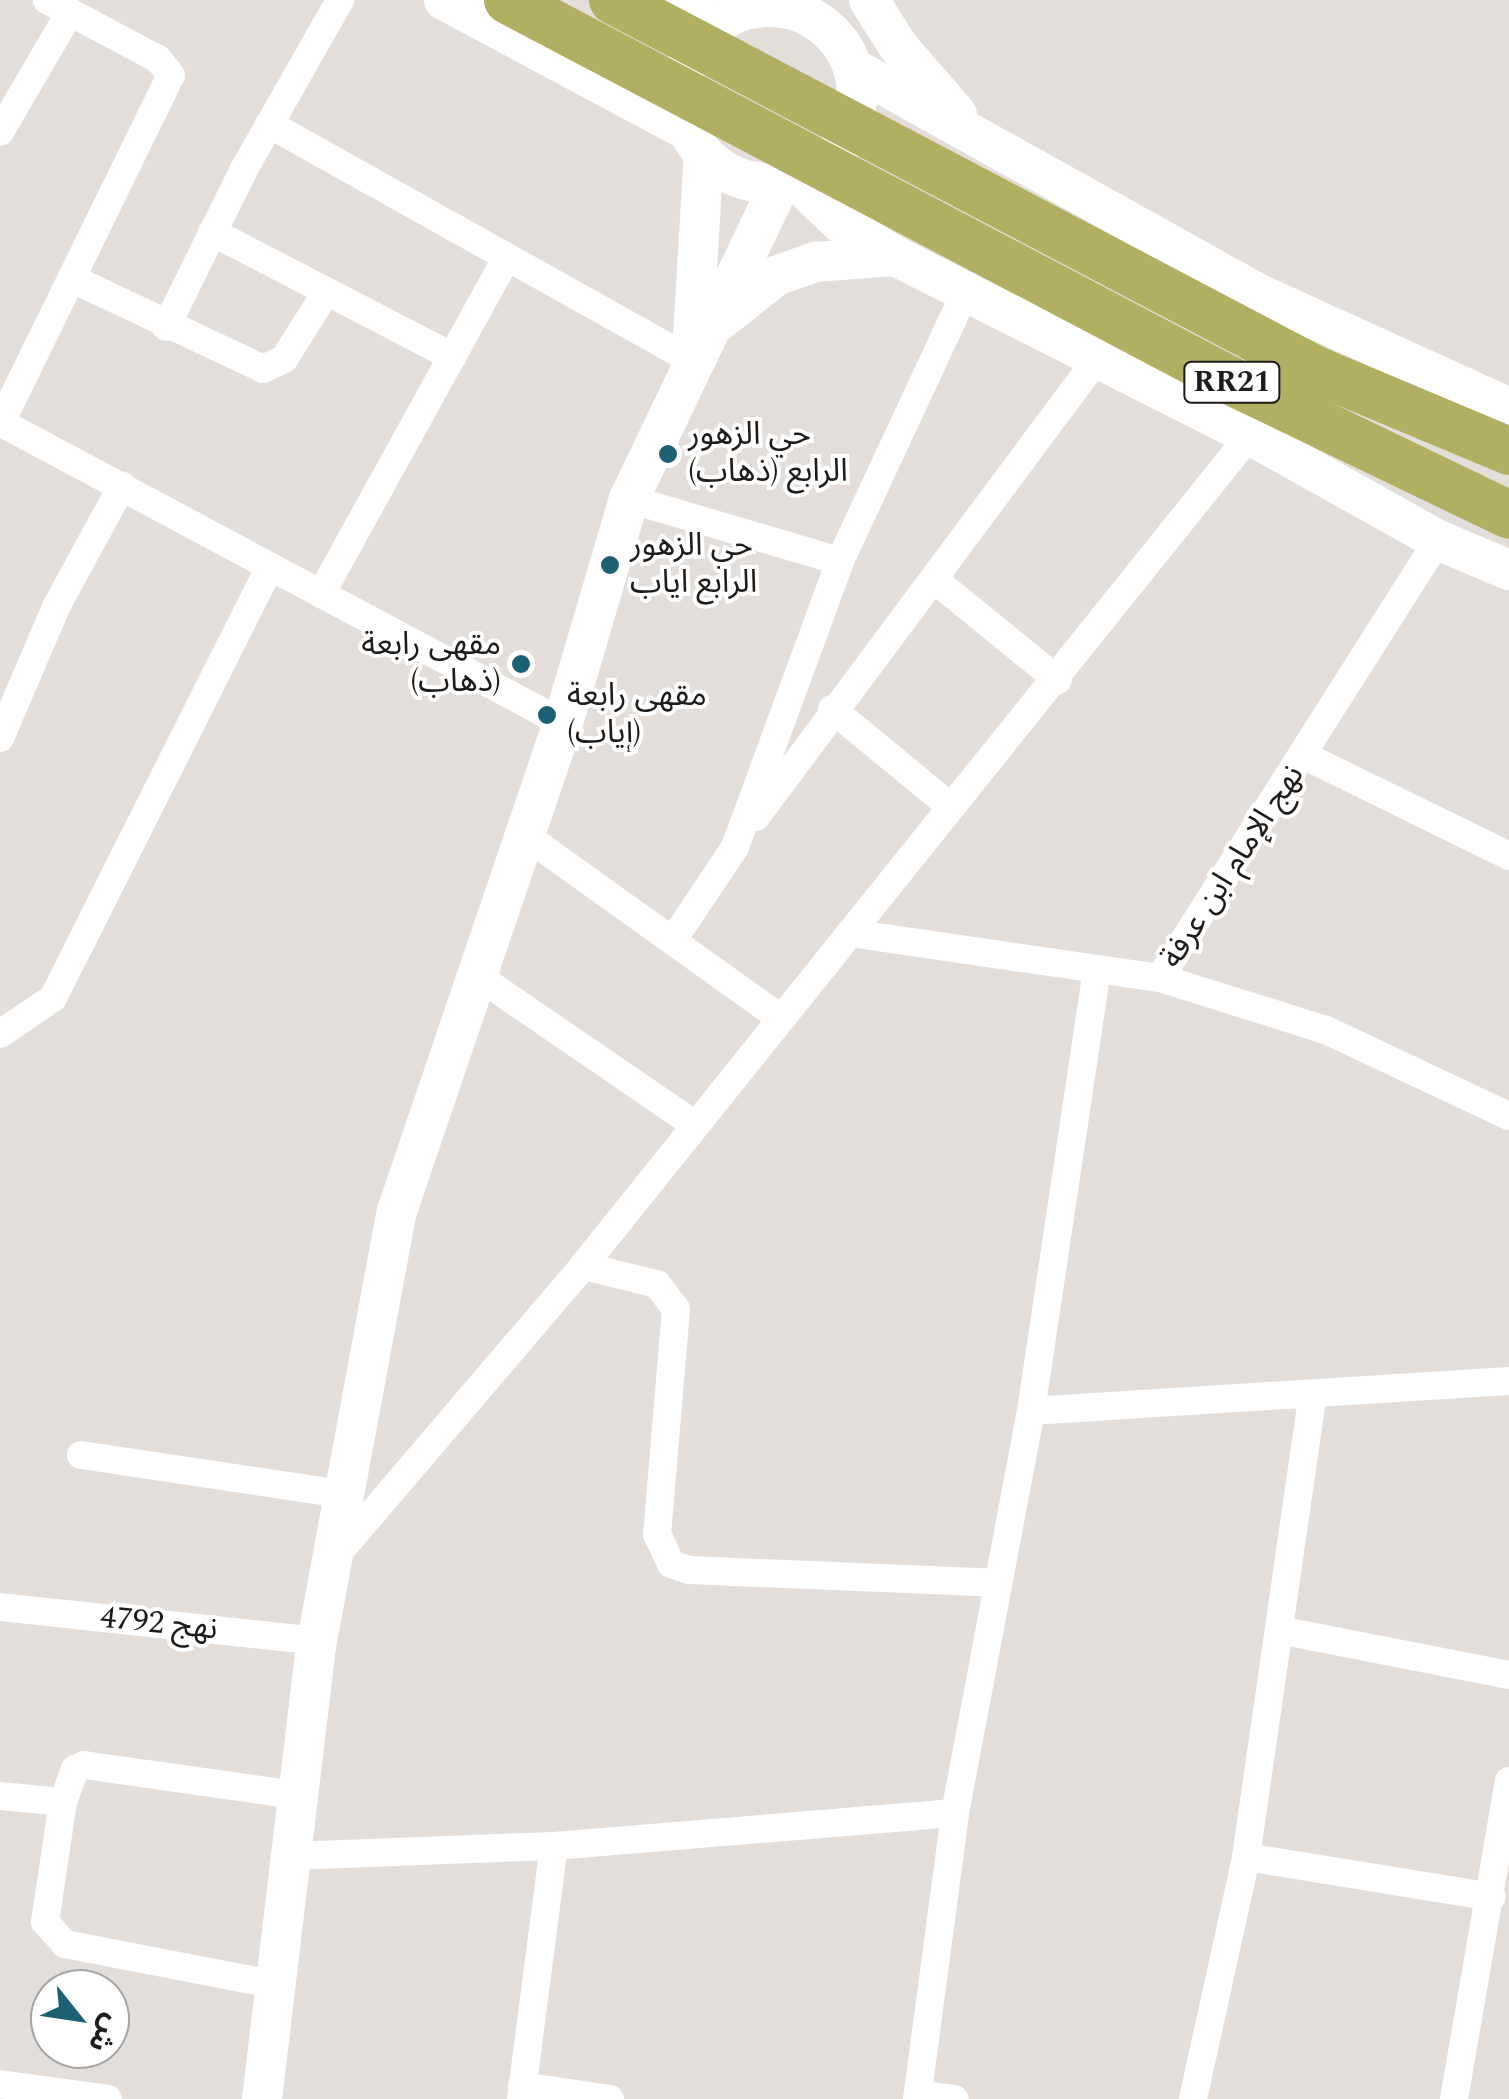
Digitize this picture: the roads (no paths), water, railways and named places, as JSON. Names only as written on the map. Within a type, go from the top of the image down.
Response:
[{"type":"highway","name":"RR21","points":[[508,0],[1294,413],[1509,515]]},
{"type":"highway","name":"RR21","points":[[612,0],[1318,371],[1509,451]]},
{"type":"main road","points":[[444,0],[697,143],[740,178],[788,181],[841,222],[895,256],[1250,436],[1438,540],[1509,570]]},
{"type":"main road","points":[[680,0],[730,13],[756,8],[801,13],[846,54],[989,144],[1257,292],[1509,408]]},
{"type":"main road","points":[[262,2099],[272,1984],[291,1856],[294,1795],[317,1641],[397,1211],[426,1110],[479,977],[563,723],[630,499],[691,360],[788,181],[842,145],[856,108],[846,54],[825,0]]},
{"type":"main road","points":[[869,0],[940,98],[989,144]]},
{"type":"main road","points":[[691,360],[697,143],[684,74],[730,13]]},
{"type":"main road","points":[[691,360],[714,326],[776,276],[814,262],[895,256]]},
{"type":"street","points":[[166,327],[269,124],[340,0]]},
{"type":"street","points":[[0,130],[58,6],[158,59],[171,75],[75,280],[0,422],[563,723]]},
{"type":"street","points":[[269,124],[691,360]]},
{"type":"street","points":[[212,232],[453,357]]},
{"type":"street","points":[[321,594],[506,258]]},
{"type":"street","points":[[75,280],[166,327],[275,369],[327,291]]},
{"type":"street","points":[[735,847],[840,561],[965,293]]},
{"type":"street","points":[[674,937],[832,708],[936,581],[1097,359]]},
{"type":"street","points":[[333,1559],[583,1266],[779,1017],[1058,680],[1250,436]]},
{"type":"street","points":[[0,738],[58,605],[122,486]]},
{"type":"street","points":[[630,499],[840,561]]},
{"type":"street","name":"نهج الإمام ابن عرفة","points":[[1438,540],[1305,756],[1160,978],[1326,1030],[1509,1116]]},
{"type":"street","points":[[0,1034],[53,998],[270,569]]},
{"type":"street","points":[[936,581],[1058,680]]},
{"type":"street","points":[[832,708],[951,807]]},
{"type":"street","points":[[1305,756],[1509,856]]},
{"type":"street","points":[[526,836],[674,937],[779,1017]]},
{"type":"street","points":[[850,933],[1160,978]]},
{"type":"street","points":[[955,2099],[918,2096],[955,1813],[1031,1411],[1098,969]]},
{"type":"street","points":[[479,977],[694,1124]]},
{"type":"street","points":[[583,1266],[657,1284],[676,1309],[657,1534],[671,1564],[689,1570],[996,1583]]},
{"type":"street","points":[[1031,1411],[1312,1398],[1509,1381]]},
{"type":"street","points":[[1193,2099],[1246,1857],[1312,1398]]},
{"type":"street","points":[[81,1455],[342,1494]]},
{"type":"street","name":"نهج 4792","points":[[0,1607],[317,1641]]},
{"type":"street","points":[[1279,1630],[1509,1675]]},
{"type":"street","points":[[272,1984],[56,1938],[45,1922],[63,1802],[75,1769],[84,1765],[294,1795]]},
{"type":"street","points":[[1454,2099],[1492,1898],[1509,1781]]},
{"type":"street","points":[[0,1796],[63,1802]]},
{"type":"street","points":[[291,1856],[554,1846],[955,1813]]},
{"type":"street","points":[[554,1846],[521,2092],[610,2099]]},
{"type":"street","points":[[1246,1857],[1492,1898]]},
{"type":"street","points":[[0,2084],[108,2099]]},
{"type":"place","name":"حي الزهور الرابع (ذهاب)","points":[[668,454]]},
{"type":"place","name":"حي الزهور الرابع اياب","points":[[610,565]]},
{"type":"place","name":"مقهى رابعة (ذهاب)","points":[[521,664]]},
{"type":"place","name":"مقهى رابعة (إياب)","points":[[547,715]]}]
